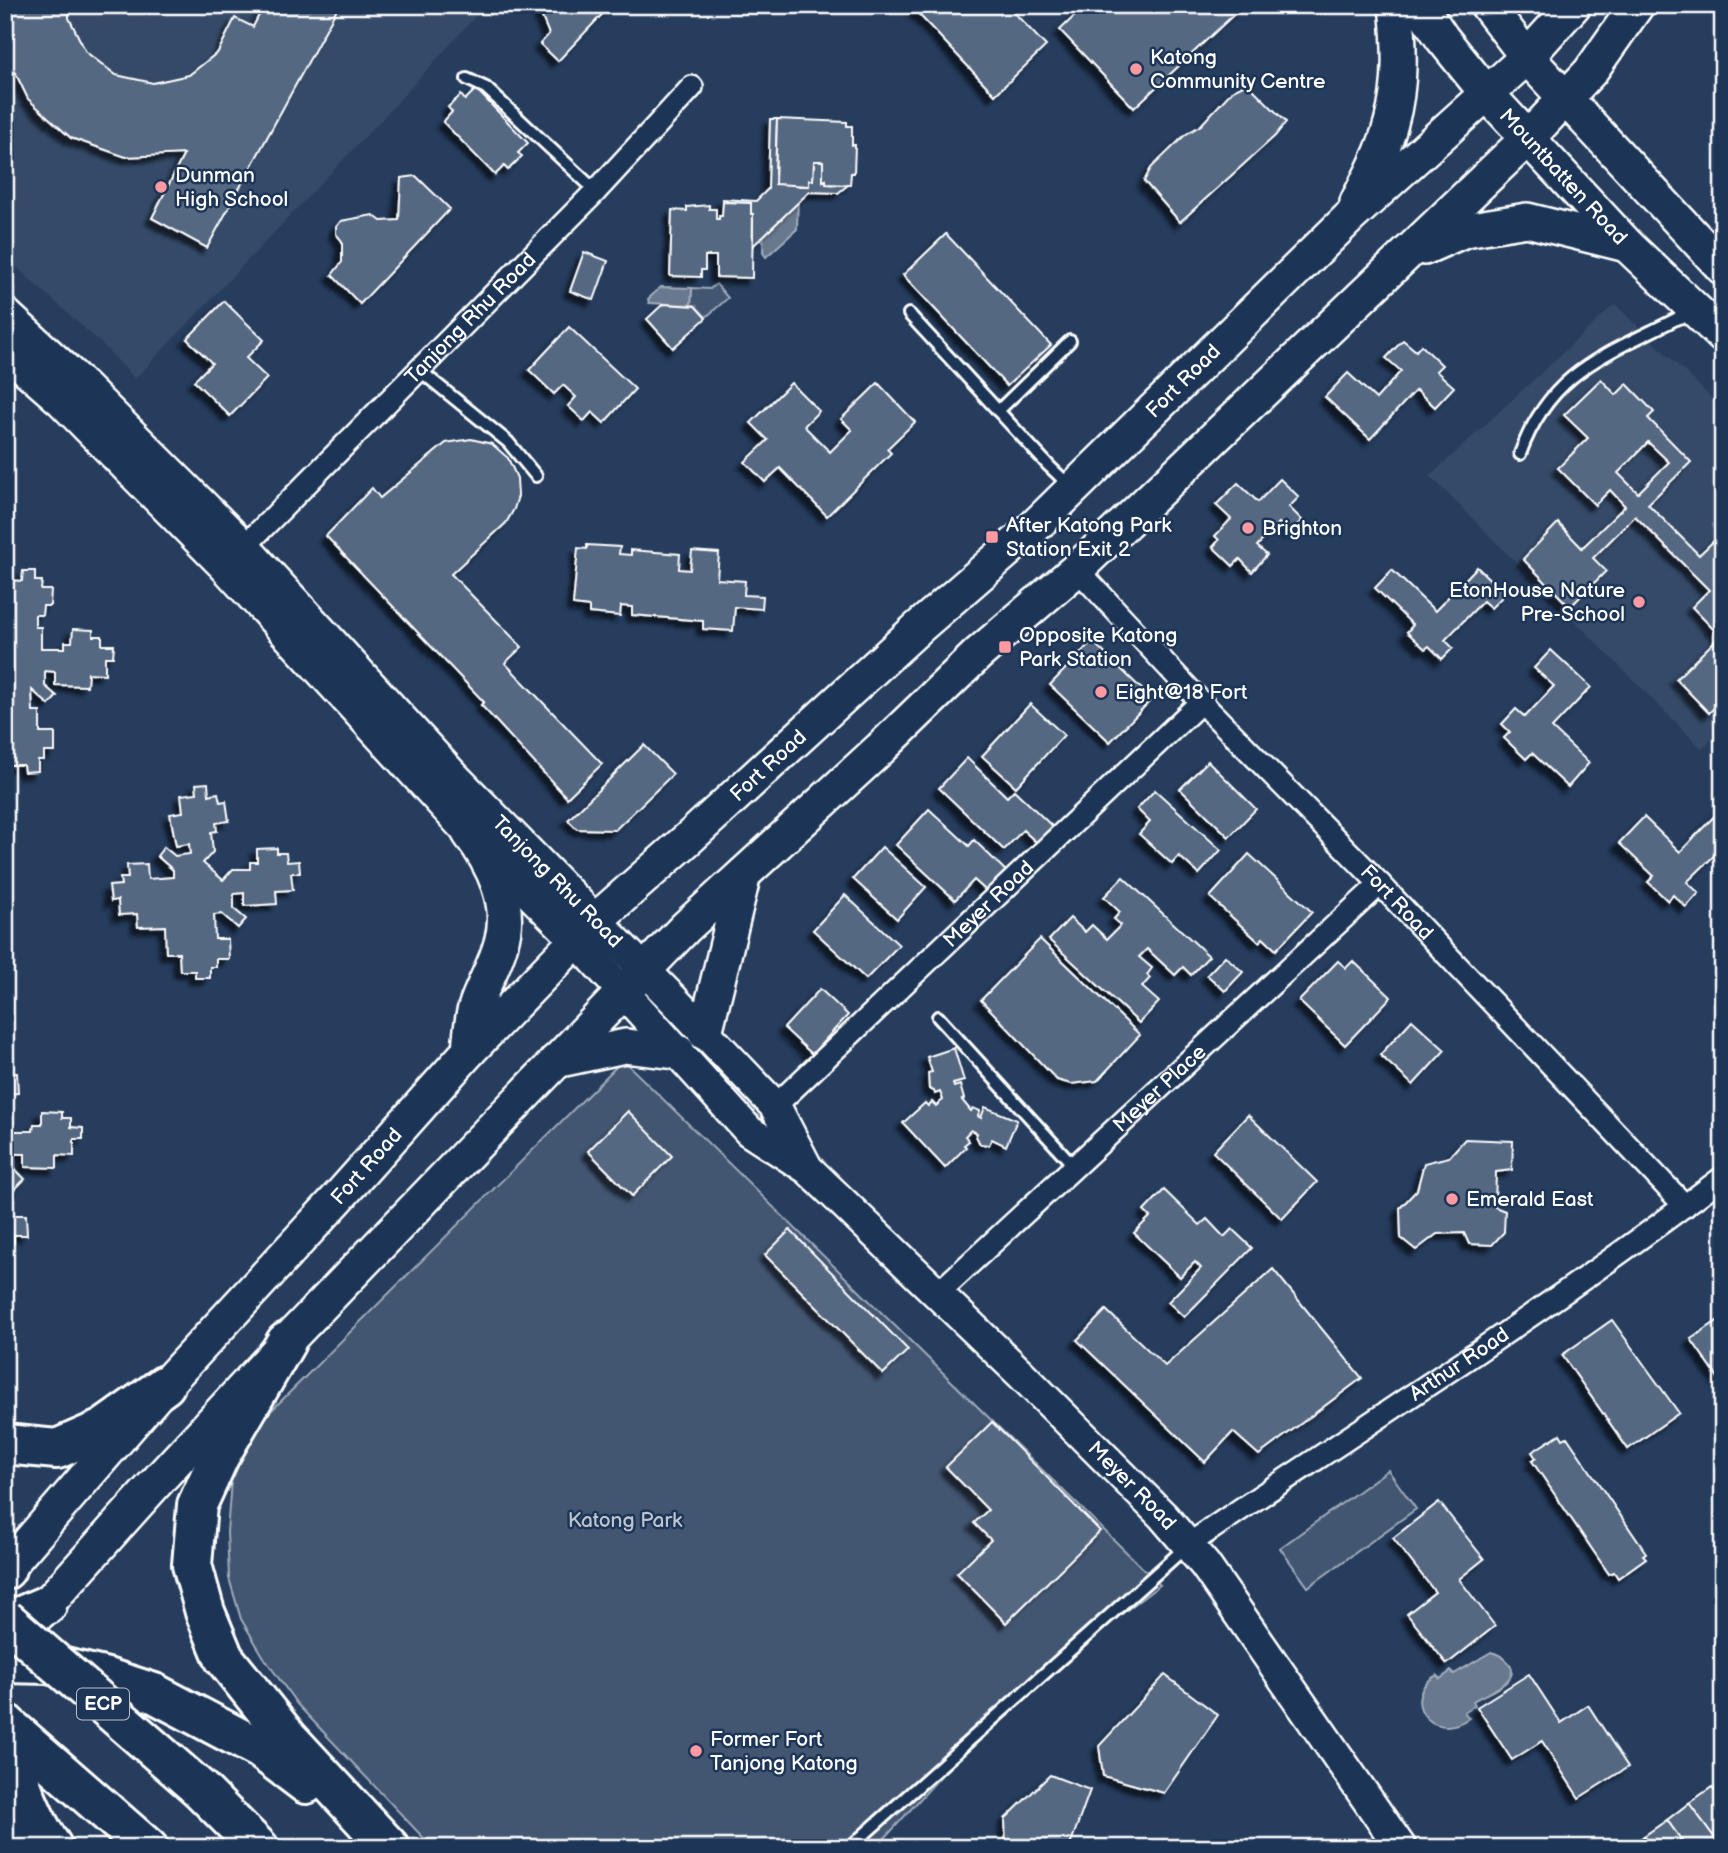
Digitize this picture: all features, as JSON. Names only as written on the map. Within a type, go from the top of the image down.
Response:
[{"type":"highway","points":[[286,1342],[219,1457],[197,1506],[192,1565],[205,1612],[224,1658],[288,1738],[389,1848]]},
{"type":"highway","points":[[5,1444],[57,1449],[103,1429],[164,1385]]},
{"type":"highway","points":[[5,1621],[47,1605]]},
{"type":"highway","name":"ECP","points":[[5,1621],[200,1789],[258,1848]]},
{"type":"highway","points":[[5,1663],[48,1664],[155,1693],[260,1749],[389,1848]]},
{"type":"highway","points":[[5,1723],[148,1848]]},
{"type":"highway","points":[[5,1723],[20,1780],[43,1835],[53,1848]]},
{"type":"highway","points":[[5,1836],[25,1848]]},
{"type":"main road","points":[[1350,217],[1391,124],[1398,92],[1396,5]]},
{"type":"main road","name":"Mountbatten Road","points":[[1420,5],[1442,38],[1488,95],[1627,244],[1711,324]]},
{"type":"main road","points":[[1487,5],[1527,57],[1723,268]]},
{"type":"main road","name":"Fort Road","points":[[6,1569],[164,1385],[469,1051],[586,930],[909,636],[1033,528],[1350,217],[1488,95],[1574,5]]},
{"type":"main road","points":[[5,1651],[286,1342],[404,1223],[633,981],[978,654],[1077,569],[1528,138],[1609,47],[1637,5]]},
{"type":"main road","points":[[1401,258],[1465,230],[1527,219],[1627,244]]},
{"type":"main road","points":[[469,833],[485,854],[500,892],[505,918],[502,940],[475,1008],[469,1051]]},
{"type":"main road","points":[[705,1033],[744,874]]},
{"type":"main road","points":[[556,1061],[625,1045],[678,1052]]},
{"type":"street","name":"Tanjong Rhu Road","points":[[235,556],[596,191],[692,87]]},
{"type":"street","name":"Tanjong Rhu Road","points":[[5,313],[78,380],[235,556],[469,833],[586,930]]},
{"type":"street","name":"Tanjong Rhu Road","points":[[5,352],[235,556],[452,774],[633,981]]},
{"type":"street","name":"Fort Road","points":[[1077,569],[1201,702],[1380,884],[1685,1206]]},
{"type":"street","name":"Meyer Road","points":[[775,1106],[1201,702]]},
{"type":"street","name":"Meyer Place","points":[[937,1294],[1380,884]]},
{"type":"street","name":"Meyer Road","points":[[633,981],[705,1033],[775,1106],[808,1169]]},
{"type":"street","name":"Meyer Road","points":[[633,981],[678,1052],[748,1131],[808,1169],[1163,1516],[1205,1565],[1401,1848]]},
{"type":"street","name":"Arthur Road","points":[[1188,1545],[1406,1400],[1723,1177]]},
{"type":"lane","points":[[467,79],[486,88],[596,191]]},
{"type":"lane","points":[[909,314],[1049,467],[1073,488]]},
{"type":"lane","points":[[1520,454],[1530,427],[1558,389],[1582,368],[1678,318],[1711,324]]},
{"type":"lane","points":[[998,411],[1070,341]]},
{"type":"lane","points":[[418,369],[508,442],[536,476]]},
{"type":"lane","points":[[938,1017],[1074,1166]]},
{"type":"lane","points":[[849,1848],[1188,1545]]},
{"type":"shaded area","name":"Dunman High School","points":[[5,5],[486,5],[384,117],[135,379],[102,344],[5,257]]},
{"type":"shaded area","points":[[798,197],[797,229],[766,257],[763,253],[764,215]]},
{"type":"shaded area","points":[[661,287],[692,288],[691,305],[649,303],[648,299]]},
{"type":"shaded area","name":"EtonHouse Nature Pre-School","points":[[1615,304],[1723,409],[1723,728],[1702,749],[1430,476]]},
{"type":"shaded area","points":[[1491,1652],[1511,1666],[1508,1680],[1473,1701],[1475,1705],[1464,1712],[1469,1718],[1455,1725],[1442,1726],[1431,1722],[1420,1705],[1420,1694],[1426,1684],[1437,1675],[1440,1679],[1451,1671],[1454,1674]]},
{"type":"green space","points":[[716,284],[728,298],[706,317],[695,305],[691,305],[692,288],[710,289]]},
{"type":"green space","name":"Katong Park","points":[[623,1060],[1160,1585],[1012,1697],[876,1848],[433,1848],[297,1704],[241,1619],[229,1578],[227,1532],[231,1481],[248,1444],[270,1412]]},
{"type":"green space","points":[[1388,1470],[1416,1509],[1308,1587],[1280,1548]]},
{"type":"building","points":[[5,5],[69,5],[69,18],[86,52],[116,75],[153,83],[189,75],[218,52],[235,18],[253,27],[264,5],[339,5],[207,248],[152,218],[184,154],[126,157],[71,138],[28,99],[5,51]]},
{"type":"building","points":[[544,5],[611,5],[558,61],[540,44],[549,34],[539,10]]},
{"type":"building","points":[[910,5],[1007,5],[1046,46],[995,95]]},
{"type":"building","name":"Katong Community Centre","points":[[1086,5],[1244,5],[1134,108],[1060,30]]},
{"type":"building","points":[[1247,83],[1286,122],[1275,136],[1180,222],[1144,181],[1151,168],[1185,135],[1201,125],[1233,90]]},
{"type":"building","points":[[476,89],[528,143],[518,153],[522,156],[508,170],[504,166],[495,175],[443,122],[452,112],[448,107],[461,95],[465,100]]},
{"type":"building","points":[[770,119],[777,119],[775,174],[799,176],[799,186],[809,186],[809,180],[813,180],[814,161],[823,161],[823,181],[826,180],[826,184],[848,185],[838,193],[809,192],[753,246],[751,203],[723,202],[723,199],[756,201],[768,189]]},
{"type":"building","points":[[777,119],[847,122],[847,126],[852,126],[852,145],[855,145],[854,173],[851,173],[850,185],[826,184],[826,180],[823,181],[823,161],[814,161],[813,180],[809,180],[809,186],[775,184]]},
{"type":"building","points":[[416,176],[450,209],[360,304],[332,275],[342,262],[342,241],[336,234],[336,227],[341,221],[373,215],[381,221],[399,220],[401,178]]},
{"type":"building","points":[[723,202],[751,203],[752,278],[716,277],[716,256],[705,256],[705,270],[701,270],[701,277],[670,276],[672,210],[687,211],[687,207],[709,205],[709,209],[716,209],[716,219],[719,219],[719,216],[722,216]]},
{"type":"building","points":[[946,234],[1051,345],[1007,386],[903,275]]},
{"type":"building","points":[[584,252],[608,261],[594,300],[570,291]]},
{"type":"building","points":[[224,301],[264,340],[246,358],[267,378],[230,416],[194,381],[212,363],[187,339]]},
{"type":"building","points":[[663,304],[695,306],[706,318],[673,348],[647,319]]},
{"type":"building","points":[[569,327],[635,389],[604,423],[592,412],[584,421],[568,406],[576,397],[563,385],[554,394],[529,370]]},
{"type":"building","points":[[1403,340],[1416,351],[1421,345],[1442,365],[1436,371],[1454,387],[1435,407],[1416,390],[1370,439],[1325,397],[1348,373],[1376,399],[1401,371],[1386,358]]},
{"type":"building","points":[[1601,379],[1616,395],[1627,384],[1654,412],[1648,418],[1691,462],[1648,504],[1699,555],[1723,532],[1723,699],[1709,713],[1676,679],[1720,636],[1692,607],[1709,590],[1635,516],[1593,558],[1606,571],[1570,607],[1523,559],[1558,523],[1582,548],[1625,506],[1610,490],[1595,505],[1558,468],[1588,438],[1564,415]],"holes":[[[1648,442],[1669,462],[1638,493],[1618,473]]]},
{"type":"building","points":[[791,383],[819,411],[804,426],[830,452],[852,430],[841,419],[878,383],[915,422],[887,449],[891,453],[827,516],[780,468],[765,482],[745,462],[768,440],[751,423]]},
{"type":"building","points":[[471,439],[492,444],[508,458],[517,478],[518,496],[506,523],[451,574],[522,647],[505,663],[602,764],[567,798],[481,705],[484,702],[326,536],[372,488],[380,498],[446,443]]},
{"type":"building","name":"Brighton","points":[[1280,479],[1299,497],[1289,507],[1302,520],[1290,533],[1279,523],[1257,546],[1267,555],[1252,572],[1240,559],[1233,566],[1213,547],[1219,540],[1215,536],[1231,519],[1216,505],[1238,483],[1258,502]]},
{"type":"building","points":[[587,545],[620,547],[619,554],[631,555],[631,550],[680,554],[679,569],[690,570],[692,551],[719,553],[717,579],[745,581],[744,595],[763,596],[762,609],[735,607],[733,631],[703,629],[703,621],[632,615],[632,607],[621,606],[620,616],[589,613],[589,607],[573,605],[578,548],[587,549]]},
{"type":"building","points":[[1477,567],[1505,594],[1491,608],[1483,601],[1445,640],[1453,648],[1442,659],[1429,646],[1425,649],[1407,632],[1413,625],[1375,588],[1392,570],[1435,611]]},
{"type":"building","points":[[23,571],[35,571],[35,581],[42,581],[41,590],[51,590],[50,606],[43,606],[42,615],[35,615],[35,627],[41,627],[41,648],[65,648],[65,642],[72,642],[73,629],[93,630],[93,636],[102,636],[102,645],[114,645],[113,657],[105,657],[105,674],[88,673],[87,686],[55,685],[55,672],[45,671],[45,686],[57,696],[49,705],[32,690],[33,712],[40,712],[40,733],[55,733],[55,752],[44,752],[44,760],[38,760],[38,771],[24,772],[23,765],[9,765],[8,748],[5,748],[5,598],[9,598],[9,580],[22,581]]},
{"type":"building","name":"Eight@18 Fort","points":[[1092,641],[1152,699],[1110,742],[1050,685]]},
{"type":"building","points":[[1551,650],[1591,687],[1552,728],[1589,763],[1568,787],[1532,753],[1526,759],[1504,738],[1510,732],[1502,724],[1516,709],[1525,717],[1554,686],[1534,668]]},
{"type":"building","points":[[1030,704],[1064,735],[1016,787],[982,756]]},
{"type":"building","points":[[644,745],[673,774],[615,830],[577,829],[568,820]]},
{"type":"building","points":[[967,758],[1007,797],[1014,790],[1053,827],[1037,843],[1023,830],[1004,850],[939,788]]},
{"type":"building","points":[[1208,761],[1256,809],[1229,837],[1180,789]]},
{"type":"building","points":[[208,783],[209,795],[218,793],[220,802],[226,801],[229,821],[216,823],[217,831],[211,832],[213,852],[203,863],[223,880],[233,869],[250,869],[250,862],[257,862],[257,849],[277,848],[277,853],[286,853],[287,862],[299,861],[300,873],[291,873],[293,890],[276,891],[277,904],[244,906],[244,893],[234,894],[234,909],[246,919],[238,928],[222,914],[214,915],[215,939],[228,939],[229,959],[216,959],[216,967],[210,967],[210,978],[195,978],[195,971],[180,971],[179,953],[166,953],[165,926],[138,927],[137,914],[119,915],[118,900],[111,901],[109,886],[121,885],[120,878],[128,878],[127,865],[147,864],[148,879],[173,877],[173,870],[157,856],[164,847],[175,856],[190,854],[189,844],[176,846],[170,814],[183,812],[181,795],[197,793],[196,784]]},
{"type":"building","points":[[1155,790],[1221,850],[1199,874],[1179,856],[1172,864],[1139,834],[1150,822],[1137,809]]},
{"type":"building","points":[[1723,807],[1723,847],[1687,882],[1699,893],[1686,907],[1673,895],[1668,901],[1648,882],[1654,876],[1619,843],[1644,817],[1680,852]]},
{"type":"building","points":[[929,809],[969,846],[974,840],[1011,876],[992,896],[974,880],[955,900],[896,845]]},
{"type":"building","points":[[882,847],[926,887],[897,919],[853,879]]},
{"type":"building","points":[[1249,854],[1312,912],[1276,950],[1263,938],[1259,942],[1210,897]]},
{"type":"building","points":[[1123,877],[1209,956],[1191,975],[1183,967],[1175,975],[1147,949],[1139,957],[1152,968],[1147,975],[1150,978],[1142,987],[1159,1002],[1139,1023],[1049,940],[1070,918],[1085,932],[1092,925],[1107,939],[1121,925],[1114,919],[1120,912],[1104,897]]},
{"type":"building","points":[[845,895],[899,945],[866,979],[813,930]]},
{"type":"building","points":[[1040,939],[1140,1035],[1097,1081],[1071,1084],[1057,1080],[981,1000]]},
{"type":"building","points":[[1225,956],[1243,972],[1225,991],[1207,975]]},
{"type":"building","points":[[1338,961],[1346,968],[1353,961],[1391,997],[1345,1045],[1299,1001]]},
{"type":"building","points":[[820,989],[848,1015],[812,1054],[784,1028]]},
{"type":"building","points":[[1412,1020],[1445,1050],[1413,1085],[1380,1055]]},
{"type":"building","points":[[954,1048],[964,1081],[953,1084],[954,1087],[960,1085],[964,1099],[962,1100],[971,1111],[973,1108],[980,1111],[978,1116],[981,1118],[985,1107],[1017,1120],[1006,1146],[992,1139],[989,1145],[980,1144],[977,1133],[971,1130],[965,1136],[969,1141],[964,1145],[966,1147],[945,1168],[903,1123],[925,1103],[928,1106],[932,1102],[936,1106],[943,1100],[940,1092],[935,1094],[929,1089],[928,1073],[932,1072],[927,1057]]},
{"type":"building","points":[[5,1064],[10,1064],[11,1073],[17,1073],[18,1093],[5,1094]]},
{"type":"building","points":[[42,1111],[62,1112],[62,1118],[71,1118],[71,1127],[83,1128],[83,1139],[74,1139],[74,1156],[57,1155],[57,1168],[25,1167],[25,1154],[15,1154],[15,1169],[25,1179],[15,1189],[5,1179],[5,1141],[14,1131],[33,1131],[34,1124],[42,1124]]},
{"type":"building","points":[[628,1111],[672,1156],[632,1196],[588,1151]]},
{"type":"building","points":[[1248,1115],[1317,1182],[1282,1219],[1213,1152]]},
{"type":"building","name":"Emerald East","points":[[1465,1139],[1513,1141],[1512,1170],[1496,1172],[1495,1207],[1505,1211],[1504,1232],[1492,1245],[1469,1244],[1464,1233],[1437,1234],[1416,1250],[1401,1238],[1400,1208],[1417,1190],[1424,1163],[1449,1157]]},
{"type":"building","points":[[1164,1190],[1200,1225],[1207,1219],[1224,1237],[1232,1229],[1252,1248],[1184,1317],[1168,1302],[1201,1268],[1195,1262],[1180,1277],[1134,1233],[1150,1217],[1144,1211]]},
{"type":"building","points":[[5,1196],[10,1196],[12,1215],[26,1215],[27,1235],[14,1235],[14,1243],[8,1244],[8,1255],[5,1255]]},
{"type":"building","points":[[790,1230],[908,1350],[883,1374],[765,1255]]},
{"type":"building","points":[[1273,1269],[1362,1378],[1259,1455],[1233,1432],[1205,1462],[1077,1340],[1106,1310],[1165,1366]]},
{"type":"building","points":[[1723,1317],[1723,1385],[1691,1339]]},
{"type":"building","points":[[1612,1320],[1679,1413],[1628,1449],[1562,1355]]},
{"type":"building","points":[[992,1422],[1100,1531],[1006,1623],[957,1573],[991,1540],[974,1523],[988,1510],[946,1467]]},
{"type":"building","points":[[1560,1434],[1563,1439],[1567,1437],[1646,1553],[1643,1555],[1646,1558],[1618,1578],[1614,1572],[1609,1574],[1532,1461],[1536,1458],[1532,1452]]},
{"type":"building","points":[[1439,1502],[1484,1559],[1459,1579],[1495,1626],[1447,1664],[1407,1614],[1435,1592],[1393,1538]]},
{"type":"building","points":[[1529,1674],[1561,1723],[1588,1705],[1628,1767],[1579,1798],[1542,1741],[1512,1760],[1477,1707]]},
{"type":"building","points":[[1165,1675],[1218,1715],[1164,1793],[1103,1776],[1099,1746]]},
{"type":"building","points":[[1050,1775],[1090,1790],[1069,1848],[1006,1848],[1005,1819]]},
{"type":"building","points":[[1712,1787],[1723,1802],[1723,1837],[1717,1841],[1689,1803]]},
{"type":"building","points":[[1689,1803],[1717,1841],[1708,1848],[1687,1848],[1667,1820]]},
{"type":"building","points":[[1667,1820],[1687,1848],[1652,1848],[1644,1836]]},
{"type":"building","points":[[1644,1836],[1652,1848],[1628,1848]]},
{"type":"place","name":"Katong Community Centre","points":[[1136,69]]},
{"type":"place","name":"Dunman High School","points":[[161,187]]},
{"type":"place","name":"Brighton","points":[[1248,528]]},
{"type":"place","name":"After Katong Park Station Exit 2","points":[[992,537]]},
{"type":"place","name":"EtonHouse Nature Pre-School","points":[[1639,602]]},
{"type":"place","name":"Opposite Katong Park Station","points":[[1005,647]]},
{"type":"place","name":"Eight@18 Fort","points":[[1101,692]]},
{"type":"place","name":"Emerald East","points":[[1452,1199]]},
{"type":"place","name":"Former Fort Tanjong Katong","points":[[696,1751]]}]
